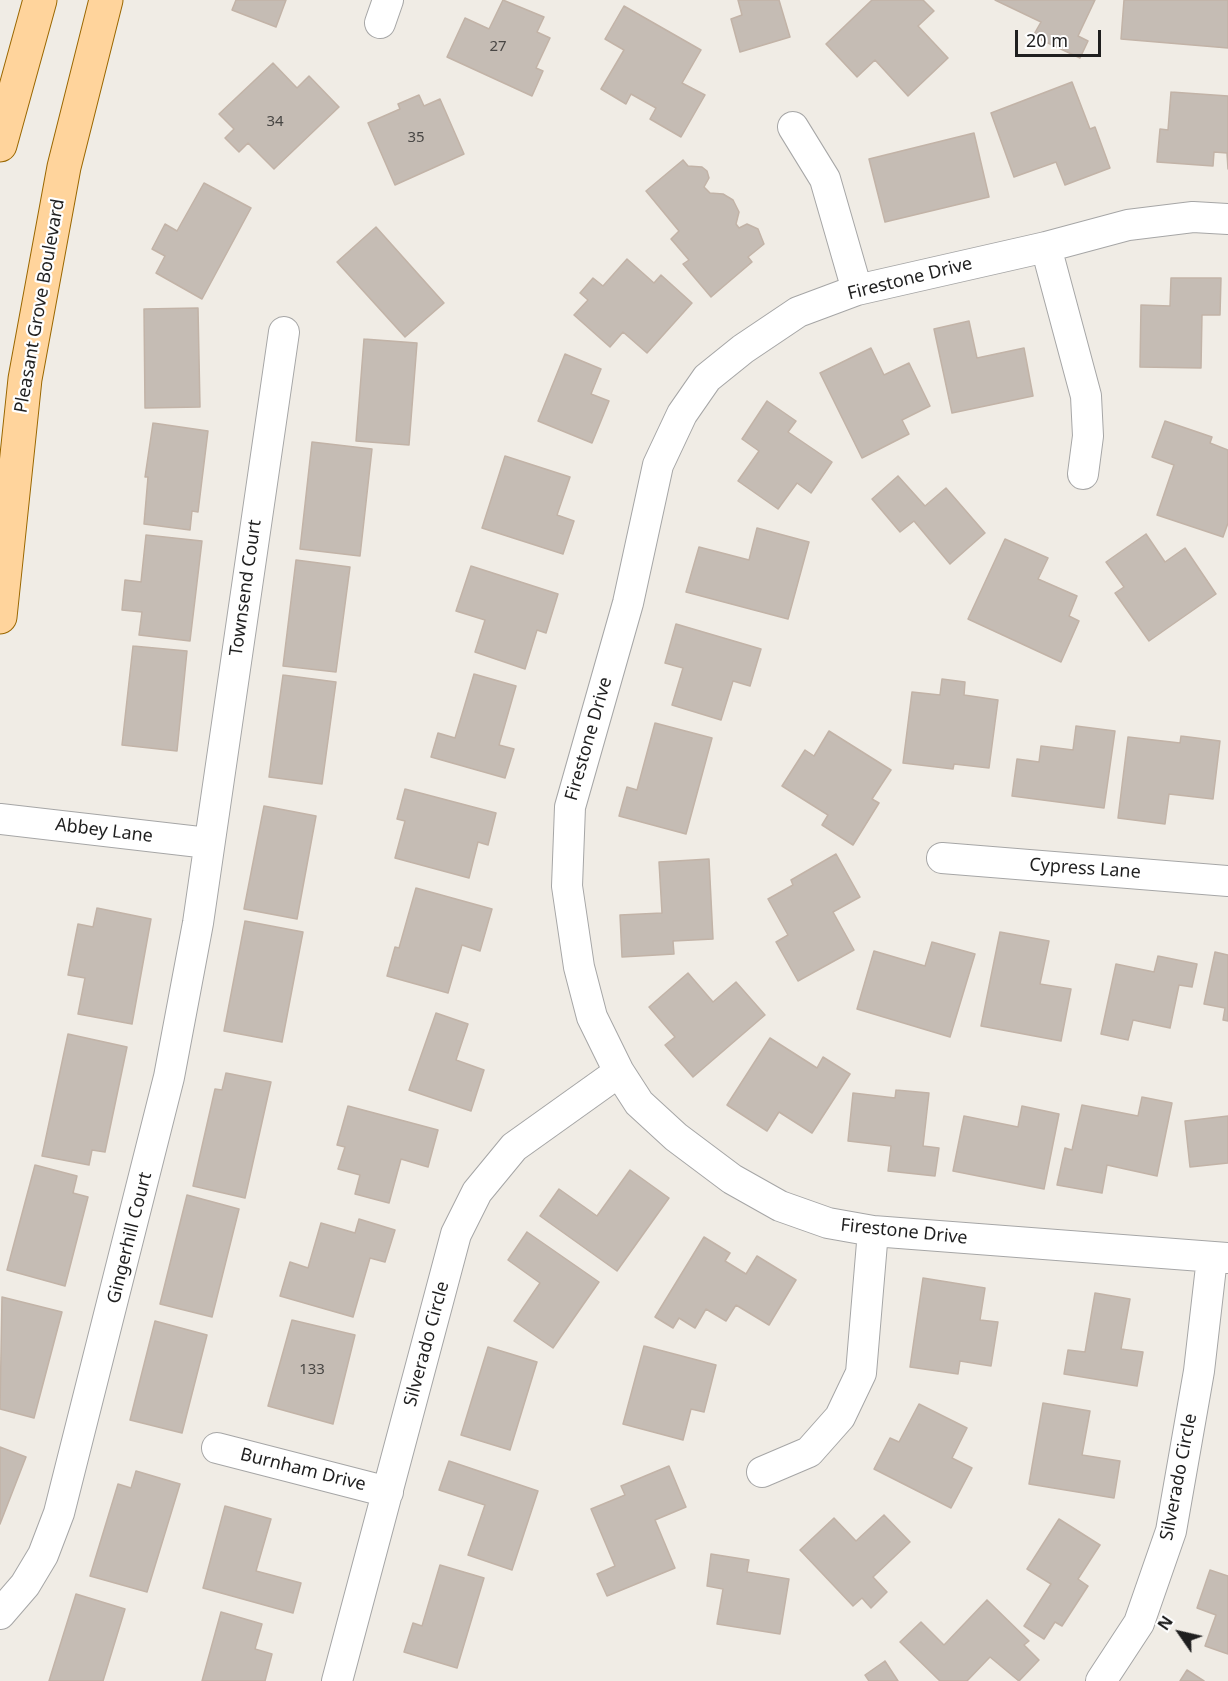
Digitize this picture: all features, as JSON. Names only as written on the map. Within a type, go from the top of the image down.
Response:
[{"type":"main road","points":[[0,145],[40,0]]},
{"type":"main road","name":"Pleasant Grove Boulevard","points":[[0,617],[26,379],[64,167],[102,5]]},
{"type":"street","points":[[793,127],[825,179],[857,290]]},
{"type":"street","name":"Firestone Drive","points":[[1220,1258],[873,1231],[828,1223],[780,1206],[732,1179],[676,1137],[639,1103],[619,1072],[592,1017],[579,968],[567,886],[570,807],[628,603],[658,465],[682,414],[707,378],[743,349],[798,312],[857,290],[1046,247],[1128,225],[1193,217],[1228,219]]},
{"type":"street","points":[[1046,247],[1086,396],[1088,436],[1083,474]]},
{"type":"street","name":"Townsend Court","points":[[208,843],[284,332]]},
{"type":"street","name":"Abbey Lane","points":[[0,819],[208,843]]},
{"type":"street","name":"Gingerhill Court","points":[[0,1614],[25,1585],[42,1555],[59,1513],[169,1077],[198,923],[208,843]]},
{"type":"street","name":"Cypress Lane","points":[[942,858],[1228,881]]},
{"type":"street","name":"Silverado Circle","points":[[338,1681],[456,1234],[477,1192],[514,1147],[619,1072]]},
{"type":"street","points":[[762,1472],[810,1452],[840,1418],[861,1373],[873,1231]]},
{"type":"street","name":"Silverado Circle","points":[[1101,1681],[1139,1623],[1171,1531],[1220,1258]]},
{"type":"street","name":"Burnham Drive","points":[[217,1448],[388,1491]]},
{"type":"building","points":[[236,0],[286,0],[276,27],[232,10]]},
{"type":"building","points":[[503,0],[544,17],[537,32],[550,38],[536,68],[543,71],[532,96],[447,57],[465,18],[489,29]]},
{"type":"building","points":[[738,0],[779,0],[790,37],[740,52],[731,19],[742,15]]},
{"type":"building","points":[[872,0],[923,0],[934,11],[918,26],[948,58],[908,96],[875,60],[857,77],[826,44]]},
{"type":"building","points":[[995,0],[1095,0],[1078,36],[1088,41],[1080,58],[1033,36],[1041,22]]},
{"type":"building","points":[[1124,0],[1228,0],[1228,48],[1121,39]]},
{"type":"building","points":[[624,6],[701,50],[682,83],[705,95],[681,137],[650,119],[656,108],[631,94],[626,104],[601,89],[624,50],[605,39]]},
{"type":"building","points":[[273,63],[297,88],[309,76],[339,107],[274,169],[248,143],[239,152],[225,138],[234,129],[219,114]]},
{"type":"building","points":[[1072,82],[1090,129],[1095,127],[1110,168],[1065,185],[1056,162],[1014,177],[991,113]]},
{"type":"building","points":[[1171,92],[1228,96],[1228,169],[1227,153],[1214,152],[1213,166],[1157,162],[1160,129],[1168,130]]},
{"type":"building","points":[[419,95],[424,106],[440,99],[464,154],[395,185],[368,123],[400,109],[398,104]]},
{"type":"building","points":[[974,133],[989,197],[885,222],[869,159]]},
{"type":"building","points":[[683,160],[688,166],[702,167],[707,171],[709,178],[704,187],[710,193],[723,194],[733,200],[739,212],[736,224],[739,228],[747,224],[758,229],[764,244],[748,257],[752,262],[711,297],[683,264],[689,260],[671,239],[679,231],[646,191]]},
{"type":"building","points":[[204,183],[251,208],[202,299],[156,273],[165,256],[152,249],[165,224],[177,231]]},
{"type":"building","points":[[376,227],[444,303],[405,337],[337,262]]},
{"type":"building","points":[[627,259],[654,283],[661,275],[692,303],[647,353],[623,332],[610,347],[574,315],[588,300],[580,293],[593,278],[603,286]]},
{"type":"building","points":[[1171,278],[1221,278],[1220,315],[1202,315],[1201,368],[1140,367],[1141,305],[1170,306]]},
{"type":"building","points":[[198,308],[200,407],[145,408],[144,309]]},
{"type":"building","points":[[969,321],[977,358],[1024,348],[1033,396],[952,413],[934,329]]},
{"type":"building","points":[[364,339],[417,343],[409,445],[356,441]]},
{"type":"building","points":[[871,348],[884,375],[909,363],[930,406],[902,420],[909,434],[862,458],[820,373]]},
{"type":"building","points":[[565,354],[601,369],[591,394],[609,401],[592,443],[538,421]]},
{"type":"building","points":[[767,401],[796,421],[788,432],[832,462],[811,493],[797,483],[778,509],[738,481],[759,451],[742,439]]},
{"type":"building","points":[[1165,421],[1212,437],[1210,443],[1228,450],[1228,523],[1223,537],[1157,515],[1174,465],[1152,457]]},
{"type":"building","points":[[153,423],[208,431],[198,512],[192,511],[190,530],[144,524],[148,477],[145,477]]},
{"type":"building","points":[[312,442],[372,449],[360,556],[300,549]]},
{"type":"building","points":[[505,456],[570,477],[557,515],[574,521],[563,554],[482,528]]},
{"type":"building","points":[[898,476],[925,506],[946,488],[985,533],[950,564],[914,521],[900,532],[872,499]]},
{"type":"building","points":[[757,528],[809,542],[788,619],[686,592],[699,547],[749,560]]},
{"type":"building","points":[[1146,534],[1165,562],[1185,548],[1216,594],[1149,641],[1115,593],[1124,587],[1106,562]]},
{"type":"building","points":[[146,535],[202,541],[190,641],[139,635],[142,612],[122,610],[125,580],[141,582]]},
{"type":"building","points":[[1005,539],[1048,558],[1038,579],[1077,596],[1069,616],[1079,621],[1061,662],[968,619]]},
{"type":"building","points":[[296,560],[350,567],[336,672],[283,666]]},
{"type":"building","points":[[471,566],[558,594],[546,633],[537,630],[525,669],[475,652],[485,620],[456,611]]},
{"type":"building","points":[[676,624],[761,649],[750,686],[733,681],[721,720],[672,705],[683,668],[665,663]]},
{"type":"building","points":[[133,646],[187,651],[177,751],[122,745]]},
{"type":"building","points":[[474,674],[516,686],[499,745],[514,749],[505,778],[431,757],[438,733],[455,738]]},
{"type":"building","points":[[283,675],[336,682],[322,784],[269,777]]},
{"type":"building","points":[[942,679],[965,682],[964,695],[998,700],[989,768],[954,764],[953,769],[903,763],[912,692],[940,695]]},
{"type":"building","points":[[655,723],[712,738],[686,834],[619,816],[627,787],[637,790]]},
{"type":"building","points":[[1076,726],[1115,731],[1104,808],[1012,796],[1017,759],[1039,762],[1041,746],[1073,750]]},
{"type":"building","points":[[829,731],[891,770],[872,799],[879,803],[853,845],[822,825],[828,815],[782,786],[805,750],[814,756]]},
{"type":"building","points":[[1181,736],[1220,741],[1213,799],[1169,794],[1165,824],[1118,818],[1128,737],[1180,743]]},
{"type":"building","points":[[405,789],[496,813],[488,845],[478,842],[469,878],[395,858],[405,821],[397,819]]},
{"type":"building","points":[[264,806],[316,816],[297,919],[244,909]]},
{"type":"building","points":[[836,854],[860,897],[833,912],[854,950],[798,981],[776,942],[788,935],[768,899],[793,885],[791,880]]},
{"type":"building","points":[[709,859],[713,939],[673,941],[674,954],[622,957],[620,915],[662,913],[659,862]]},
{"type":"building","points":[[416,888],[492,909],[480,951],[462,945],[448,993],[387,976],[395,947],[399,948]]},
{"type":"building","points":[[97,908],[151,919],[132,1024],[78,1014],[85,978],[68,975],[78,924],[93,927]]},
{"type":"building","points":[[245,921],[303,932],[282,1042],[224,1031]]},
{"type":"building","points":[[1000,932],[1049,941],[1040,984],[1071,989],[1061,1041],[981,1026]]},
{"type":"building","points":[[932,942],[975,954],[950,1037],[857,1009],[874,951],[925,966]]},
{"type":"building","points":[[1215,952],[1228,955],[1228,1021],[1223,1020],[1225,1008],[1204,1004]]},
{"type":"building","points":[[1158,956],[1197,964],[1192,987],[1179,985],[1170,1028],[1133,1020],[1128,1040],[1101,1034],[1116,964],[1154,972]]},
{"type":"building","points":[[688,973],[713,1002],[736,982],[765,1015],[693,1077],[665,1045],[675,1037],[649,1007]]},
{"type":"building","points":[[436,1013],[468,1024],[456,1060],[484,1070],[471,1111],[409,1090]]},
{"type":"building","points":[[68,1034],[127,1047],[105,1152],[92,1150],[89,1165],[42,1156]]},
{"type":"building","points":[[770,1038],[817,1068],[823,1057],[850,1074],[812,1133],[779,1112],[767,1131],[727,1105]]},
{"type":"building","points":[[226,1073],[271,1082],[245,1198],[193,1186],[215,1089],[222,1090]]},
{"type":"building","points":[[896,1090],[929,1093],[923,1146],[939,1148],[935,1176],[888,1171],[891,1146],[848,1141],[853,1093],[895,1098]]},
{"type":"building","points":[[1142,1097],[1172,1103],[1157,1176],[1107,1165],[1102,1193],[1057,1185],[1065,1148],[1072,1150],[1082,1105],[1138,1116]]},
{"type":"building","points":[[348,1106],[438,1130],[428,1167],[401,1159],[389,1203],[355,1194],[360,1175],[338,1169],[345,1147],[337,1145]]},
{"type":"building","points":[[1022,1106],[1059,1114],[1044,1189],[953,1171],[964,1116],[1018,1127]]},
{"type":"building","points":[[1228,1116],[1228,1163],[1190,1167],[1185,1121]]},
{"type":"building","points":[[35,1165],[77,1176],[73,1193],[88,1197],[65,1286],[7,1270]]},
{"type":"building","points":[[630,1170],[669,1198],[617,1271],[540,1216],[559,1189],[597,1216]]},
{"type":"building","points":[[187,1195],[239,1209],[212,1317],[160,1304]]},
{"type":"building","points":[[359,1219],[395,1230],[385,1262],[370,1258],[353,1317],[280,1296],[290,1262],[308,1268],[321,1223],[355,1233]]},
{"type":"building","points":[[527,1232],[599,1282],[553,1348],[514,1321],[540,1283],[508,1260]]},
{"type":"building","points":[[704,1237],[730,1253],[725,1261],[746,1274],[757,1256],[796,1280],[769,1325],[736,1305],[726,1321],[706,1309],[695,1328],[679,1318],[673,1328],[655,1317]]},
{"type":"building","points":[[923,1278],[985,1288],[980,1320],[998,1322],[991,1366],[960,1361],[958,1374],[910,1367]]},
{"type":"building","points":[[1095,1293],[1130,1299],[1121,1349],[1143,1352],[1137,1386],[1064,1374],[1068,1350],[1085,1352]]},
{"type":"building","points":[[2,1297],[62,1312],[34,1418],[0,1409]]},
{"type":"building","points":[[292,1320],[355,1335],[333,1424],[268,1406]]},
{"type":"building","points":[[155,1321],[207,1335],[182,1433],[130,1420]]},
{"type":"building","points":[[644,1346],[716,1365],[704,1412],[691,1409],[683,1440],[623,1424]]},
{"type":"building","points":[[488,1347],[537,1362],[510,1450],[461,1435]]},
{"type":"building","points":[[1043,1403],[1090,1411],[1082,1455],[1120,1461],[1114,1498],[1029,1484]]},
{"type":"building","points":[[919,1404],[967,1428],[952,1458],[972,1468],[951,1508],[874,1469],[890,1438],[899,1442]]},
{"type":"building","points":[[0,1447],[26,1457],[0,1524]]},
{"type":"building","points":[[449,1461],[538,1491],[512,1570],[468,1555],[485,1505],[439,1490]]},
{"type":"building","points":[[669,1466],[686,1507],[655,1520],[675,1568],[607,1596],[597,1574],[615,1566],[591,1509],[625,1495],[621,1486]]},
{"type":"building","points":[[136,1471],[180,1484],[147,1592],[90,1576],[118,1484],[131,1488]]},
{"type":"building","points":[[225,1506],[271,1519],[256,1571],[301,1583],[293,1613],[203,1588]]},
{"type":"building","points":[[884,1515],[910,1542],[873,1577],[887,1592],[871,1608],[862,1598],[853,1606],[800,1550],[834,1518],[856,1541]]},
{"type":"building","points":[[1059,1519],[1100,1545],[1078,1579],[1088,1586],[1062,1626],[1055,1622],[1044,1639],[1024,1626],[1051,1584],[1027,1569]]},
{"type":"building","points":[[711,1554],[749,1560],[747,1572],[789,1579],[780,1634],[717,1624],[723,1589],[707,1586]]},
{"type":"building","points":[[440,1565],[484,1578],[457,1668],[404,1652],[413,1623],[422,1626]]},
{"type":"building","points":[[1210,1570],[1228,1576],[1228,1654],[1205,1646],[1216,1615],[1197,1608]]},
{"type":"building","points":[[76,1594],[125,1609],[103,1681],[49,1681]]},
{"type":"building","points":[[987,1600],[1029,1641],[1024,1645],[1039,1660],[1019,1681],[990,1657],[967,1681],[940,1681],[900,1642],[921,1622],[944,1645]]},
{"type":"building","points":[[221,1612],[262,1624],[255,1649],[272,1654],[265,1681],[202,1681]]},
{"type":"building","points":[[885,1661],[898,1681],[869,1681],[865,1675]]},
{"type":"building","points":[[1187,1670],[1204,1681],[1180,1681]]}]
